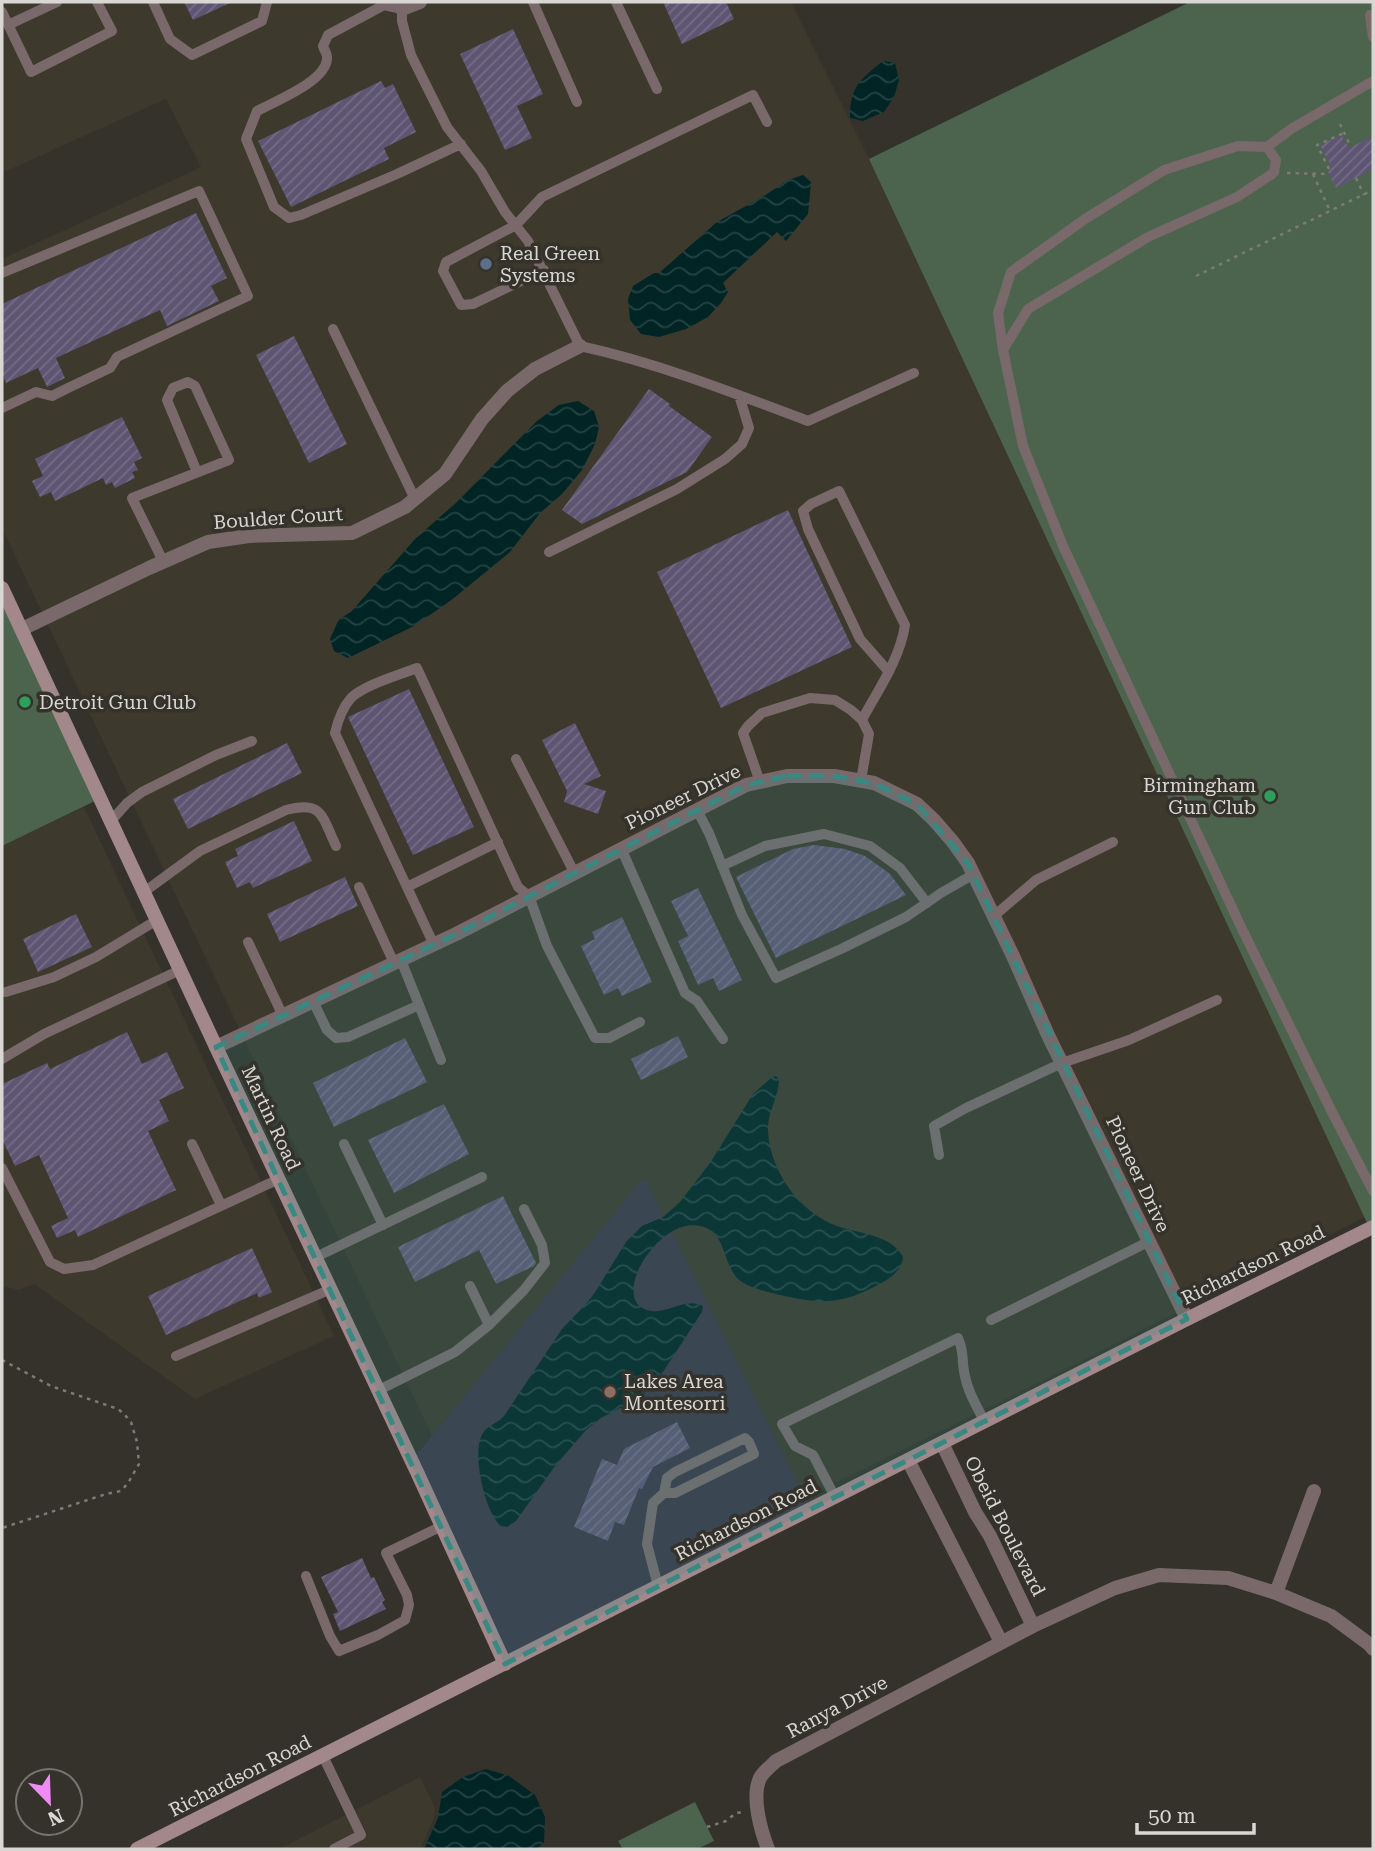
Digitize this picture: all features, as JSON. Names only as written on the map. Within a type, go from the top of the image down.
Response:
[{"type":"main road","name":"Martin Road","points":[[2,588],[505,1664]]},
{"type":"main road","name":"Richardson Road","points":[[137,1849],[1373,1227]]},
{"type":"street","points":[[402,9],[420,2]]},
{"type":"street","name":"Boulder Court","points":[[22,629],[208,541],[249,536],[352,533],[405,507],[445,474],[482,419],[508,391],[535,369],[580,346]]},
{"type":"street","name":"Pioneer Drive","points":[[216,1047],[434,944],[746,785],[787,776],[834,776],[874,783],[917,804],[934,820],[968,863],[1187,1319]]},
{"type":"street","name":"Obeid Boulevard","points":[[942,1443],[1034,1626]]},
{"type":"street","points":[[908,1460],[1001,1642]]},
{"type":"street","points":[[1276,1594],[1314,1491]]},
{"type":"street","name":"Ranya Drive","points":[[768,1849],[760,1829],[756,1793],[761,1777],[776,1761],[1001,1642],[1115,1588],[1159,1574],[1228,1578],[1331,1616],[1373,1649]]},
{"type":"lane","points":[[8,25],[57,2]]},
{"type":"lane","points":[[2,12],[31,72],[112,31],[97,2]]},
{"type":"lane","points":[[153,2],[170,39],[192,55],[262,21],[267,2]]},
{"type":"lane","points":[[533,2],[577,102]]},
{"type":"lane","points":[[616,2],[657,89]]},
{"type":"lane","points":[[461,144],[302,215],[289,218],[274,207],[246,139],[257,111],[307,85],[323,70],[327,58],[323,46],[328,35],[384,5],[402,9],[402,21],[411,55],[447,127],[461,144],[481,171],[505,212],[528,241],[580,346],[618,354],[808,421],[914,373]]},
{"type":"lane","points":[[1370,15],[1373,37]]},
{"type":"lane","points":[[1373,81],[1291,129],[1267,147],[1238,146],[1164,170],[1085,219],[1011,272],[998,313],[1023,446],[1063,545],[1242,929],[1373,1191]]},
{"type":"lane","points":[[544,270],[473,304],[461,305],[443,271],[446,262],[516,225],[541,197],[753,95],[767,122]]},
{"type":"lane","points":[[1003,350],[1028,309],[1148,237],[1237,197],[1275,172],[1276,160],[1267,147]]},
{"type":"lane","points":[[2,272],[199,191],[248,296],[117,357],[110,368],[52,396],[36,392],[2,408]]},
{"type":"lane","points":[[333,329],[415,499]]},
{"type":"lane","points":[[163,561],[132,498],[229,460],[195,386],[188,382],[173,388],[167,400],[197,472]]},
{"type":"lane","points":[[549,552],[677,489],[725,459],[742,444],[749,428],[739,395]]},
{"type":"lane","points":[[862,720],[889,672],[903,638],[905,625],[839,491],[811,504],[803,511],[808,529],[860,639],[889,672]]},
{"type":"lane","points":[[434,944],[335,733],[339,717],[352,697],[416,668],[518,887],[529,896],[547,946],[595,1038],[609,1038],[640,1022]]},
{"type":"lane","points":[[760,782],[743,733],[762,713],[810,698],[835,700],[862,720],[869,734],[862,780]]},
{"type":"lane","points":[[111,821],[127,803],[142,792],[216,755],[253,741]]},
{"type":"lane","points":[[516,759],[574,872]]},
{"type":"lane","points":[[144,892],[200,851],[298,806],[312,806],[321,813],[336,846]]},
{"type":"lane","points":[[697,810],[742,915],[776,978],[906,916],[974,874]]},
{"type":"lane","points":[[722,866],[765,846],[824,835],[870,846],[900,868],[926,903]]},
{"type":"lane","points":[[407,887],[498,842]]},
{"type":"lane","points":[[994,916],[1036,880],[1113,842]]},
{"type":"lane","points":[[621,848],[685,993],[697,1001],[723,1039]]},
{"type":"lane","points":[[359,887],[419,1005],[441,1060]]},
{"type":"lane","points":[[6,992],[54,977],[96,957],[157,920]]},
{"type":"lane","points":[[248,942],[283,1016]]},
{"type":"lane","points":[[2,1059],[44,1034],[180,970]]},
{"type":"lane","points":[[939,1155],[934,1126],[966,1108],[1062,1063],[1140,1035],[1217,1000]]},
{"type":"lane","points":[[313,1001],[327,1030],[336,1038],[348,1037],[419,1005]]},
{"type":"lane","points":[[192,1144],[220,1205]]},
{"type":"lane","points":[[344,1144],[383,1225]]},
{"type":"lane","points":[[2,1168],[50,1262],[64,1269],[93,1265],[279,1179]]},
{"type":"lane","points":[[316,1257],[482,1177]]},
{"type":"lane","points":[[379,1390],[455,1352],[489,1325],[524,1290],[545,1264],[541,1245],[524,1209]]},
{"type":"lane","points":[[991,1320],[1148,1242]]},
{"type":"lane","points":[[470,1286],[489,1325]]},
{"type":"lane","points":[[176,1356],[331,1289]]},
{"type":"lane","points":[[835,1497],[813,1455],[795,1446],[782,1424],[958,1338],[963,1349],[964,1375],[985,1422]]},
{"type":"lane","points":[[658,1586],[647,1544],[653,1503],[664,1493],[667,1478],[745,1438],[749,1442],[754,1454],[676,1493],[664,1493]]},
{"type":"lane","points":[[306,1576],[330,1636],[339,1651],[405,1620],[409,1605],[407,1595],[386,1553],[442,1526]]},
{"type":"lane","points":[[323,1756],[361,1835],[334,1849]]},
{"type":"path","points":[[1340,124],[1352,147]]},
{"type":"path","points":[[1275,172],[1329,172],[1317,145],[1344,133]]},
{"type":"path","points":[[1313,174],[1330,211]]},
{"type":"path","points":[[1356,178],[1364,195]]},
{"type":"path","points":[[1196,276],[1373,190]]},
{"type":"path","points":[[2,1360],[51,1386],[118,1409],[131,1422],[137,1442],[139,1464],[121,1491],[2,1528]]},
{"type":"path","points":[[707,1827],[726,1821],[736,1813],[758,1812]]},
{"type":"highlighted area","points":[[787,776],[834,776],[874,783],[917,804],[968,863],[1187,1319],[505,1664],[216,1047],[456,934],[746,785]]},
{"type":"shaded area","points":[[2,2],[791,2],[869,159],[1365,1217],[805,1498],[644,1178],[432,1436],[2,528],[2,259],[201,167],[166,99],[2,173]]},
{"type":"shaded area","points":[[84,807],[334,1336],[195,1399],[34,1284],[19,1290],[2,1286],[2,846]]},
{"type":"shaded area","name":"Lakes Area Montesorri","points":[[644,1177],[810,1507],[505,1659],[413,1459]]},
{"type":"shaded area","points":[[420,1777],[435,1808],[434,1819],[420,1849],[279,1849]]},
{"type":"green space","name":"Birmingham Gun Club","points":[[1190,2],[1373,2],[1373,1222],[1368,1225],[869,159]]},
{"type":"green space","name":"Detroit Gun Club","points":[[2,604],[97,800],[2,846]]},
{"type":"green space","points":[[695,1802],[714,1841],[697,1849],[623,1849],[618,1841]]},
{"type":"water","points":[[883,61],[895,63],[899,80],[894,97],[884,112],[863,121],[850,118],[854,91],[868,73]]},
{"type":"water","points":[[803,175],[811,182],[808,214],[786,241],[777,232],[723,283],[728,292],[708,317],[686,329],[659,337],[641,334],[630,320],[628,299],[633,286],[654,273],[659,273],[717,222],[788,180]]},
{"type":"water","points":[[578,401],[594,411],[599,427],[595,444],[582,470],[562,494],[540,513],[510,552],[449,602],[412,627],[348,658],[334,651],[330,639],[339,619],[351,612],[416,538],[457,502],[537,421],[559,405]]},
{"type":"water","points":[[776,1076],[779,1079],[778,1086],[768,1131],[774,1161],[789,1189],[799,1201],[823,1220],[883,1239],[898,1249],[903,1257],[899,1268],[891,1277],[857,1295],[833,1301],[798,1299],[754,1288],[738,1279],[719,1240],[708,1229],[685,1226],[671,1232],[646,1256],[634,1285],[634,1298],[641,1307],[649,1311],[695,1303],[703,1306],[702,1312],[655,1384],[634,1401],[601,1418],[586,1430],[555,1466],[516,1521],[507,1527],[501,1526],[488,1505],[481,1479],[478,1452],[483,1433],[504,1416],[562,1329],[594,1294],[626,1242],[642,1226],[663,1217],[680,1202],[710,1163],[753,1094]]},
{"type":"water","points":[[486,1769],[509,1776],[535,1795],[545,1817],[544,1843],[536,1849],[424,1849],[438,1818],[442,1792],[463,1777]]},
{"type":"building","points":[[184,2],[232,2],[193,20]]},
{"type":"building","points":[[663,2],[726,2],[734,19],[682,44]]},
{"type":"building","points":[[513,29],[543,94],[517,106],[532,138],[505,150],[460,54]]},
{"type":"building","points":[[381,81],[385,88],[393,84],[416,132],[384,148],[389,159],[291,207],[258,141]]},
{"type":"building","points":[[1341,135],[1349,148],[1373,136],[1373,169],[1336,188],[1327,170],[1332,168],[1320,145]]},
{"type":"building","points":[[196,213],[227,278],[211,286],[219,301],[167,326],[160,310],[56,358],[65,378],[47,387],[38,368],[6,383],[2,373],[2,304]]},
{"type":"building","points":[[294,336],[347,444],[309,463],[256,355]]},
{"type":"building","points":[[649,389],[712,437],[687,472],[582,524],[562,510]]},
{"type":"building","points":[[122,417],[142,458],[134,462],[138,470],[132,472],[135,478],[115,488],[112,482],[106,485],[103,478],[55,501],[51,492],[40,497],[32,481],[43,476],[35,459]]},
{"type":"building","points":[[788,510],[852,647],[721,708],[657,572]]},
{"type":"building","points":[[409,689],[474,827],[413,855],[348,717]]},
{"type":"building","points":[[575,723],[601,776],[584,784],[606,791],[598,814],[564,802],[567,791],[542,740]]},
{"type":"building","points":[[287,743],[302,773],[188,829],[173,799]]},
{"type":"building","points":[[294,821],[312,861],[253,888],[250,882],[237,888],[225,862],[238,856],[235,849]]},
{"type":"building","points":[[814,845],[845,849],[865,856],[889,873],[906,895],[776,958],[736,877],[793,849]]},
{"type":"building","points":[[345,877],[358,906],[280,942],[267,914]]},
{"type":"building","points":[[698,888],[742,980],[719,991],[713,978],[698,985],[678,941],[688,936],[671,901]]},
{"type":"building","points":[[76,914],[92,947],[38,972],[23,939]]},
{"type":"building","points":[[622,917],[652,982],[622,996],[618,988],[604,995],[581,946],[595,939],[592,932]]},
{"type":"building","points":[[127,1032],[142,1064],[167,1052],[184,1088],[159,1100],[169,1121],[148,1131],[176,1190],[78,1237],[75,1230],[57,1238],[51,1226],[68,1218],[39,1155],[15,1166],[2,1139],[2,1084],[47,1063],[50,1069]]},
{"type":"building","points":[[678,1036],[688,1057],[641,1080],[631,1059]]},
{"type":"building","points":[[405,1038],[427,1082],[334,1127],[313,1083]]},
{"type":"building","points":[[444,1104],[469,1154],[394,1193],[368,1140]]},
{"type":"building","points":[[503,1196],[536,1263],[534,1266],[496,1284],[479,1250],[415,1282],[398,1247]]},
{"type":"building","points":[[252,1248],[272,1292],[259,1298],[257,1293],[166,1335],[148,1296]]},
{"type":"building","points":[[677,1422],[690,1448],[653,1467],[642,1489],[639,1488],[624,1525],[615,1522],[608,1541],[574,1527],[602,1459],[617,1465],[624,1449]]},
{"type":"building","points":[[362,1558],[385,1600],[382,1602],[386,1609],[340,1631],[333,1614],[338,1612],[321,1577]]},
{"type":"place","name":"Real Green Systems","points":[[486,264]]},
{"type":"place","name":"Detroit Gun Club","points":[[25,702]]},
{"type":"place","name":"Birmingham Gun Club","points":[[1270,796]]},
{"type":"place","name":"Lakes Area Montesorri","points":[[610,1392]]}]
